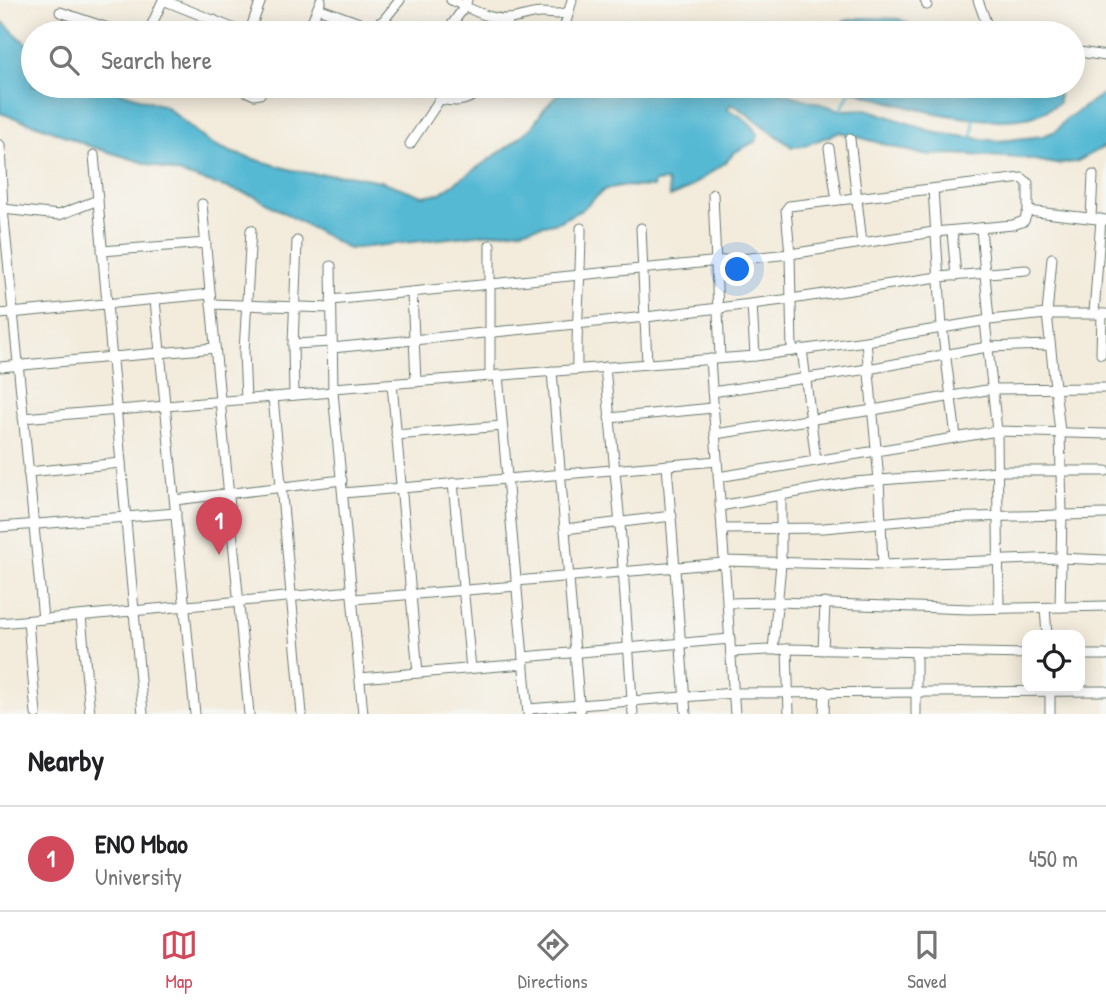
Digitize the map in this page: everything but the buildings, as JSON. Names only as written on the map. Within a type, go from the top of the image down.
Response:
[{"type":"street","points":[[153,21],[163,0],[214,20]]},
{"type":"street","points":[[252,21],[261,0]]},
{"type":"street","points":[[383,21],[400,0]]},
{"type":"street","points":[[451,0],[466,3],[487,16],[509,19],[546,13],[554,16],[569,12]]},
{"type":"street","points":[[566,21],[572,0]]},
{"type":"street","points":[[978,0],[986,21]]},
{"type":"street","points":[[454,21],[466,3]]},
{"type":"street","points":[[312,21],[319,4],[352,21]]},
{"type":"street","points":[[60,12],[87,21]]},
{"type":"street","points":[[1085,53],[1106,57]]},
{"type":"street","points":[[410,144],[440,99],[457,102],[468,98]]},
{"type":"street","points":[[850,139],[862,243]]},
{"type":"street","points":[[0,145],[4,263],[13,314],[43,619]]},
{"type":"street","points":[[829,148],[837,200]]},
{"type":"street","points":[[94,155],[143,714]]},
{"type":"street","points":[[1093,175],[1102,268],[1101,354]]},
{"type":"street","points":[[0,314],[155,300],[211,299],[247,306],[294,307],[489,284],[790,254],[934,232],[1020,223],[1026,218],[1028,211],[1028,183],[1022,178],[787,208],[790,254],[791,299],[816,461]]},
{"type":"street","points":[[933,189],[942,327],[956,437]]},
{"type":"street","points":[[713,194],[720,358]]},
{"type":"street","points":[[3,209],[59,215],[98,200]]},
{"type":"street","points":[[202,204],[249,714]]},
{"type":"street","points":[[1028,211],[1099,219]]},
{"type":"street","points":[[577,369],[576,324],[581,275],[581,228]]},
{"type":"street","points":[[641,228],[647,363]]},
{"type":"street","points":[[981,228],[987,347],[999,471],[999,609]]},
{"type":"street","points":[[246,400],[244,352],[251,230]]},
{"type":"street","points":[[952,231],[956,276]]},
{"type":"street","points":[[294,395],[297,241]]},
{"type":"street","points":[[102,251],[206,243]]},
{"type":"street","points":[[490,245],[488,331],[502,426],[528,712],[580,710],[632,701],[734,693],[1022,689]]},
{"type":"street","points":[[1052,258],[1047,314],[1060,432],[1060,607]]},
{"type":"street","points":[[331,266],[333,390],[363,714]]},
{"type":"street","points":[[293,344],[414,341],[488,331],[646,317],[938,277],[1026,270]]},
{"type":"street","points":[[412,293],[416,382]]},
{"type":"street","points":[[155,300],[195,714]]},
{"type":"street","points":[[752,304],[755,356]]},
{"type":"street","points":[[23,418],[246,400],[392,384],[755,356],[866,341],[987,320],[1047,314],[1101,314]]},
{"type":"street","points":[[866,341],[879,480],[883,565]]},
{"type":"street","points":[[712,393],[987,347],[1050,345]]},
{"type":"street","points":[[0,367],[215,348]]},
{"type":"street","points":[[710,359],[735,714]]},
{"type":"street","points":[[605,367],[620,524],[633,714]]},
{"type":"street","points":[[552,371],[580,710]]},
{"type":"street","points":[[392,384],[418,673]]},
{"type":"street","points":[[715,434],[992,389],[1106,388]]},
{"type":"street","points":[[273,397],[302,714]]},
{"type":"street","points":[[609,418],[713,408]]},
{"type":"street","points":[[396,435],[502,426]]},
{"type":"street","points":[[718,477],[997,431],[1106,434]]},
{"type":"street","points":[[343,492],[717,461]]},
{"type":"street","points":[[29,472],[121,463]]},
{"type":"street","points":[[667,465],[686,714]]},
{"type":"street","points":[[720,506],[781,497],[846,483],[879,480],[999,471],[1106,471]]},
{"type":"street","points":[[174,500],[341,480]]},
{"type":"street","points":[[453,483],[471,668]]},
{"type":"street","points":[[773,650],[781,564],[781,497]]},
{"type":"street","points":[[0,527],[176,513]]},
{"type":"street","points":[[722,529],[780,529],[933,518],[1106,514]]},
{"type":"street","points":[[565,529],[672,516]]},
{"type":"street","points":[[0,623],[292,597],[464,590],[724,562],[883,565],[1060,558],[1106,560]]},
{"type":"street","points":[[727,603],[825,603],[999,609],[1106,606]]},
{"type":"street","points":[[823,650],[825,603]]},
{"type":"street","points":[[1045,608],[1047,630]]},
{"type":"street","points":[[81,616],[90,714]]},
{"type":"street","points":[[28,621],[36,714]]},
{"type":"street","points":[[360,678],[471,668],[575,652],[730,639]]},
{"type":"street","points":[[787,649],[789,714]]},
{"type":"street","points":[[731,652],[787,649],[1022,654]]},
{"type":"street","points":[[916,652],[916,714]]},
{"type":"street","points":[[1085,655],[1106,655]]},
{"type":"street","points":[[1085,690],[1106,691]]},
{"type":"street","points":[[824,714],[825,691]]},
{"type":"street","points":[[1050,693],[1050,714]]},
{"type":"water","points":[[861,18],[903,21],[844,21]]},
{"type":"water","points":[[0,20],[21,39],[21,98],[140,98],[165,106],[208,142],[233,153],[292,170],[381,181],[423,196],[440,193],[509,146],[532,127],[555,98],[800,98],[841,110],[867,109],[936,133],[999,141],[1043,136],[1056,131],[1065,120],[1106,92],[1106,146],[1076,162],[1056,164],[1023,158],[924,155],[840,132],[803,146],[792,147],[736,106],[729,105],[727,109],[752,126],[758,135],[756,141],[735,152],[726,162],[684,191],[670,197],[667,181],[654,182],[653,187],[619,186],[604,190],[581,210],[558,222],[521,230],[349,249],[254,196],[89,146],[0,113]]},
{"type":"water","points":[[879,98],[1059,98],[1059,103],[1031,117],[1009,120],[935,113]]},
{"type":"waterway","points":[[841,110],[847,98]]},
{"type":"waterway","points":[[972,139],[974,118]]},
{"type":"place","name":"ENO Mbao","points":[[219,555]]}]
